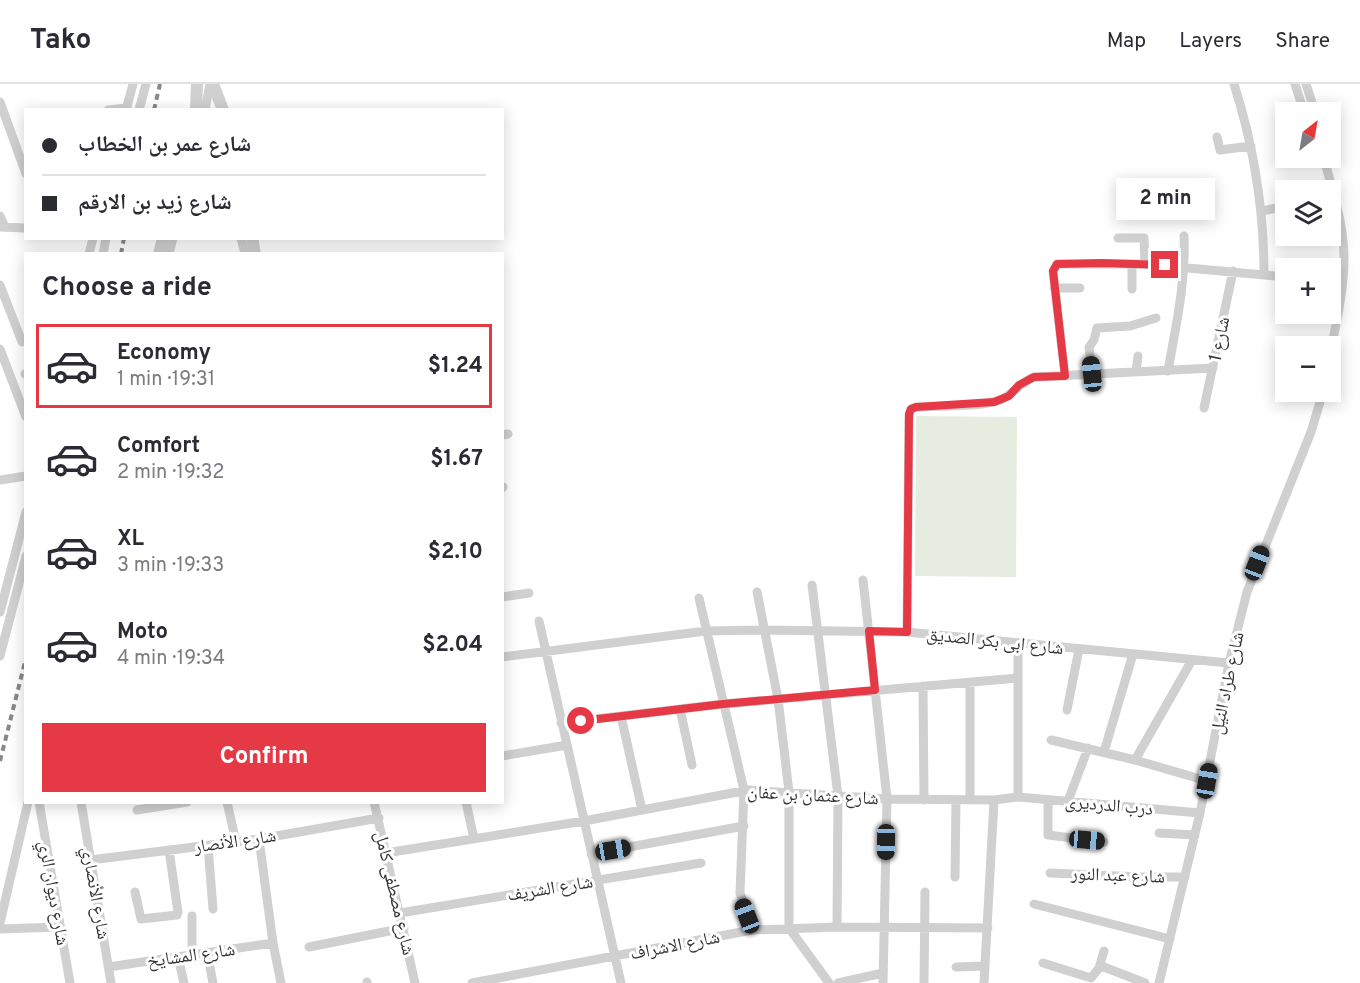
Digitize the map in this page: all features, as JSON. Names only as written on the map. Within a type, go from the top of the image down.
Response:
[{"type":"street","points":[[127,108],[134,84]]},
{"type":"street","points":[[140,108],[146,84]]},
{"type":"street","points":[[196,108],[197,84]]},
{"type":"street","points":[[1234,84],[1251,146],[1262,211],[1263,274]]},
{"type":"street","points":[[1295,84],[1301,102]]},
{"type":"street","points":[[1306,84],[1312,102]]},
{"type":"street","points":[[205,108],[210,88]]},
{"type":"street","points":[[210,88],[211,108]]},
{"type":"street","points":[[210,88],[222,108]]},
{"type":"street","points":[[0,102],[24,168]]},
{"type":"street","points":[[1217,137],[1220,150],[1251,146]]},
{"type":"street","points":[[1262,211],[1275,208]]},
{"type":"street","points":[[0,216],[2,227],[24,228]]},
{"type":"street","points":[[1333,336],[1344,257],[1341,226]]},
{"type":"street","points":[[1168,370],[1185,266],[1184,236]]},
{"type":"street","points":[[1118,238],[1144,238],[1145,264]]},
{"type":"street","points":[[1065,376],[1054,288],[1054,267],[1061,263],[1185,266],[1275,276]]},
{"type":"street","points":[[1132,264],[1132,289]]},
{"type":"street","name":"شارع 1","points":[[1204,408],[1233,271]]},
{"type":"street","points":[[0,285],[22,342]]},
{"type":"street","points":[[1054,288],[1080,288]]},
{"type":"street","points":[[1092,374],[1089,345],[1094,340],[1097,328],[1130,326],[1156,318]]},
{"type":"street","points":[[0,349],[24,412]]},
{"type":"street","points":[[1136,372],[1138,356]]},
{"type":"street","points":[[907,632],[909,414],[911,409],[994,402],[1009,396],[1019,385],[1034,377],[1213,368]]},
{"type":"street","name":"شارع طراد النيل","points":[[1159,983],[1207,781],[1229,663],[1251,582],[1311,432],[1320,402]]},
{"type":"street","points":[[1,477],[24,476]]},
{"type":"street","points":[[0,612],[24,520]]},
{"type":"street","points":[[0,656],[24,564]]},
{"type":"street","points":[[838,983],[883,978],[887,799],[863,580]]},
{"type":"street","points":[[812,585],[838,796],[837,927]]},
{"type":"street","points":[[757,592],[778,699],[789,792],[789,928],[830,983]]},
{"type":"street","points":[[504,597],[529,593]]},
{"type":"street","points":[[699,598],[744,790],[740,893],[752,930]]},
{"type":"street","points":[[539,621],[621,983]]},
{"type":"street","name":"شارع ابى بكر الصديق","points":[[504,657],[706,631],[763,630],[907,632],[1229,663]]},
{"type":"street","points":[[1018,643],[1018,797]]},
{"type":"street","points":[[1067,710],[1079,649]]},
{"type":"street","points":[[1104,752],[1133,654]]},
{"type":"street","points":[[1135,760],[1192,660]]},
{"type":"street","points":[[561,723],[723,704],[1018,678]]},
{"type":"street","points":[[970,682],[970,800]]},
{"type":"street","points":[[923,686],[924,800]]},
{"type":"street","points":[[680,709],[692,765]]},
{"type":"street","points":[[621,716],[642,810]]},
{"type":"street","points":[[1051,740],[1135,760],[1207,781]]},
{"type":"street","points":[[504,756],[567,745]]},
{"type":"street","points":[[1068,801],[1088,748]]},
{"type":"street","name":"شارع عثمان بن عفان","points":[[386,853],[584,821],[744,790],[924,800],[994,800],[1018,797]]},
{"type":"street","name":"درب الدرديرى","points":[[1018,797],[1200,813]]},
{"type":"street","points":[[956,800],[956,877]]},
{"type":"street","points":[[984,983],[994,800]]},
{"type":"street","points":[[1048,800],[1048,835],[1104,842]]},
{"type":"street","points":[[0,923],[28,804]]},
{"type":"street","name":"شارع ديوان الري","points":[[39,804],[70,983]]},
{"type":"street","name":"شارع الأنصاري","points":[[81,804],[111,983]]},
{"type":"street","points":[[136,810],[174,804]]},
{"type":"street","points":[[227,804],[236,842]]},
{"type":"street","name":"شارع مصطفى كامل","points":[[375,804],[415,983]]},
{"type":"street","points":[[466,804],[474,839]]},
{"type":"street","name":"شارع الأنصار","points":[[90,860],[259,839],[379,818]]},
{"type":"street","points":[[591,854],[744,826]]},
{"type":"street","points":[[1159,833],[1195,835]]},
{"type":"street","points":[[259,839],[273,943],[281,983]]},
{"type":"street","points":[[208,846],[213,909]]},
{"type":"street","points":[[135,892],[141,919],[177,915],[169,850]]},
{"type":"street","name":"شارع الشريف","points":[[400,913],[701,864]]},
{"type":"street","name":"شارع عبد النور","points":[[1050,873],[1140,878],[1185,877]]},
{"type":"street","points":[[924,983],[925,892]]},
{"type":"street","points":[[1034,904],[1170,939]]},
{"type":"street","points":[[192,916],[192,955]]},
{"type":"street","points":[[0,928],[60,927]]},
{"type":"street","name":"شارع الاشراف","points":[[472,983],[752,930],[837,927],[988,928]]},
{"type":"street","points":[[309,947],[404,928]]},
{"type":"street","name":"شارع المشايخ","points":[[108,967],[273,943]]},
{"type":"street","points":[[1043,963],[1091,978],[1099,968],[1104,951]]},
{"type":"street","points":[[207,952],[213,983]]},
{"type":"street","points":[[178,957],[184,983]]},
{"type":"street","points":[[956,967],[985,966]]},
{"type":"street","points":[[1099,968],[1104,967],[1145,983]]},
{"type":"shaded area","points":[[916,416],[1017,417],[1016,577],[915,576]]},
{"type":"railway","points":[[154,108],[160,84]]},
{"type":"railway","points":[[121,252],[124,240]]},
{"type":"railway","points":[[0,761],[24,666]]},
{"type":"route","points":[[581,721],[723,704],[875,690],[869,631],[907,632],[909,412],[911,409],[913,407],[994,402],[1009,396],[1019,385],[1034,377],[1065,376],[1053,271],[1057,264],[1165,265]]}]
